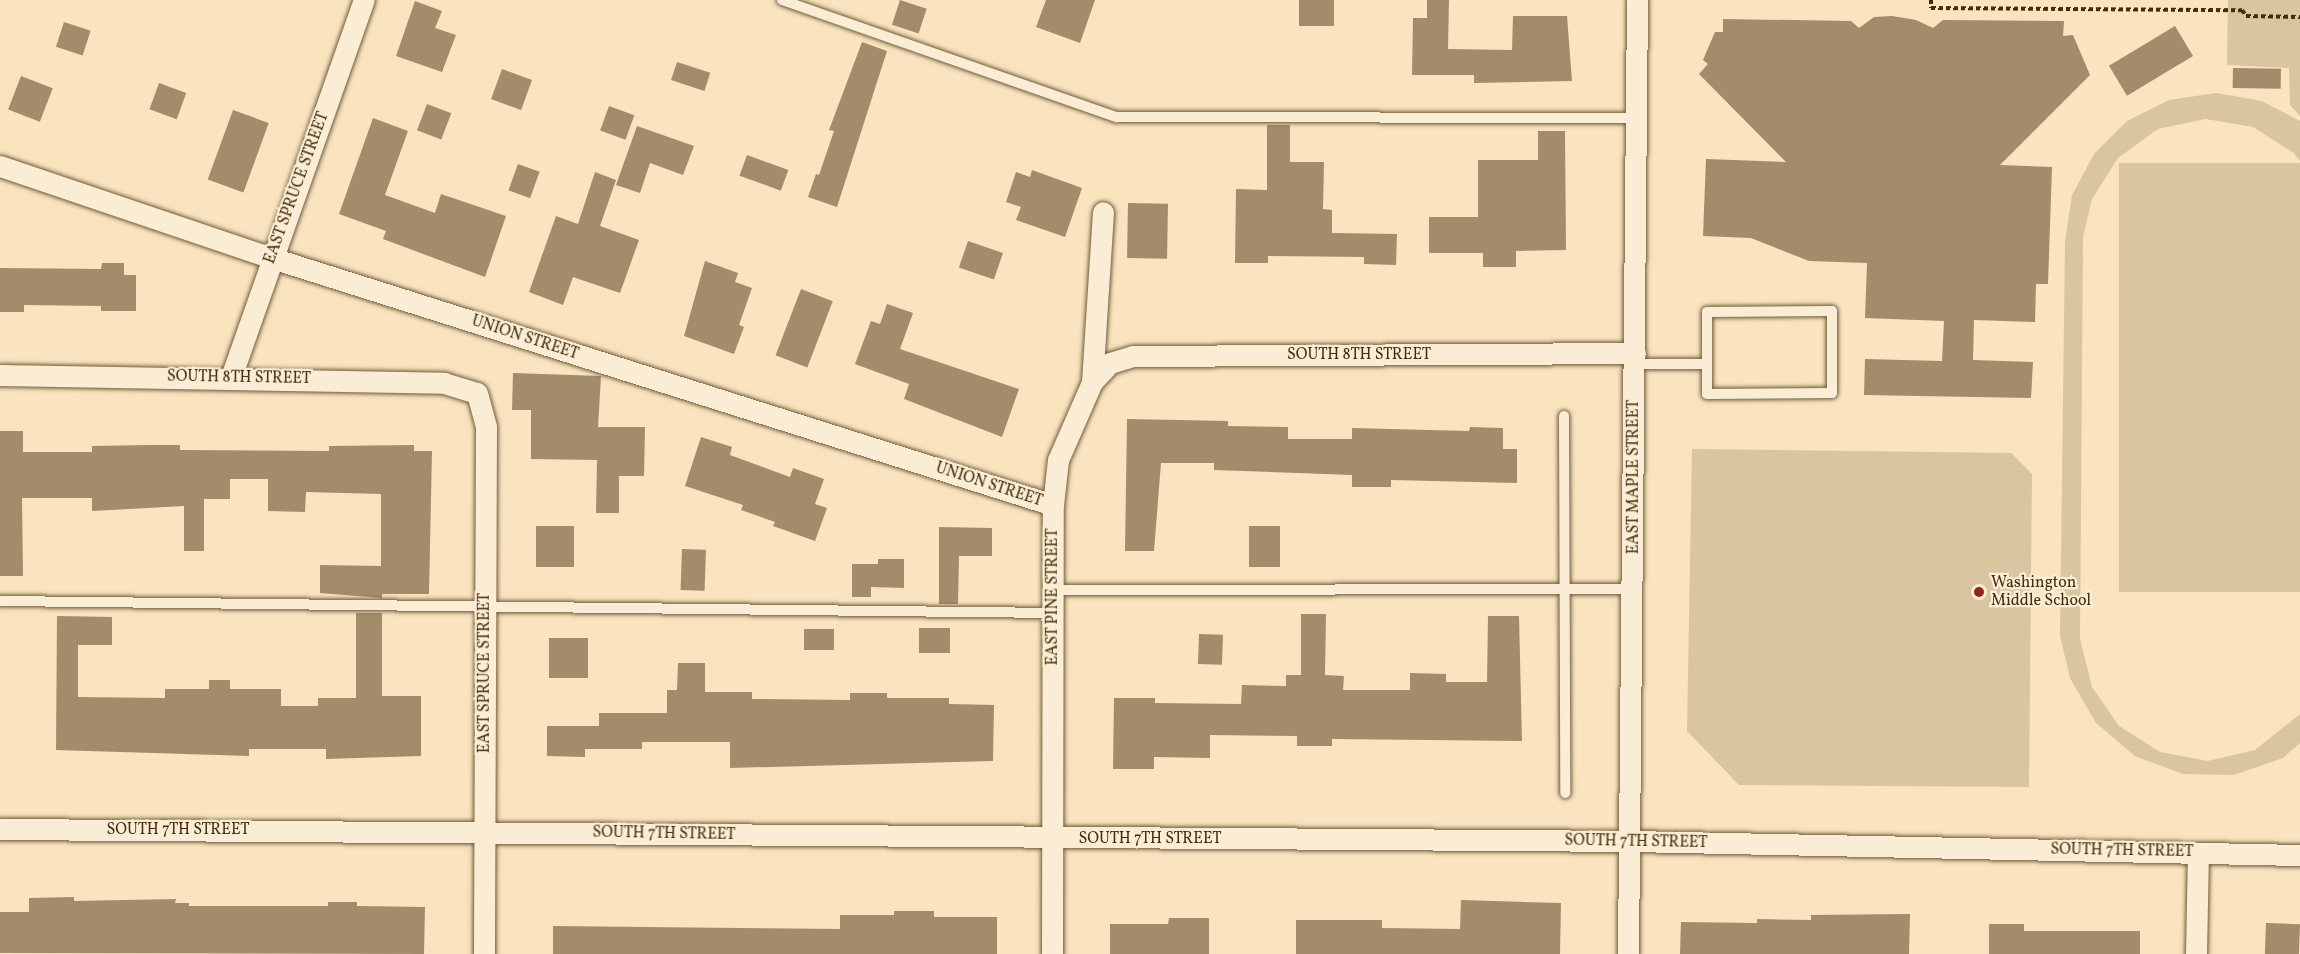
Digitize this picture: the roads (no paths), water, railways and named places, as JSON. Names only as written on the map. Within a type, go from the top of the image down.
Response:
[{"type":"street","name":"EAST SPRUCE STREET","points":[[231,377],[364,0]]},
{"type":"street","name":"EAST MAPLE STREET","points":[[1628,954],[1631,841],[1637,0]]},
{"type":"street","name":"UNION STREET","points":[[0,166],[272,258],[1053,505]]},
{"type":"street","name":"EAST PINE STREET","points":[[1052,954],[1053,505],[1058,460],[1092,382],[1103,212]]},
{"type":"street","name":"SOUTH 8TH STREET","points":[[1092,382],[1110,363],[1133,356],[1635,359]]},
{"type":"street","name":"SOUTH 8TH STREET","points":[[0,375],[231,377],[444,383],[477,393]]},
{"type":"street","name":"EAST SPRUCE STREET","points":[[477,393],[486,426],[484,954]]},
{"type":"street","name":"SOUTH 7TH STREET","points":[[0,829],[1631,841],[2300,855]]},
{"type":"street","points":[[2196,954],[2198,853]]},
{"type":"lane","points":[[782,0],[1117,117],[1636,118]]},
{"type":"lane","points":[[1832,311],[1832,393],[1707,394],[1707,364],[1707,312],[1832,311]]},
{"type":"lane","points":[[1635,359],[1707,364]]},
{"type":"lane","points":[[1564,416],[1564,793]]},
{"type":"lane","points":[[1053,590],[1633,589]]},
{"type":"lane","points":[[0,601],[1053,613]]},
{"type":"place","name":"Washington Middle School","points":[[1979,592]]}]
